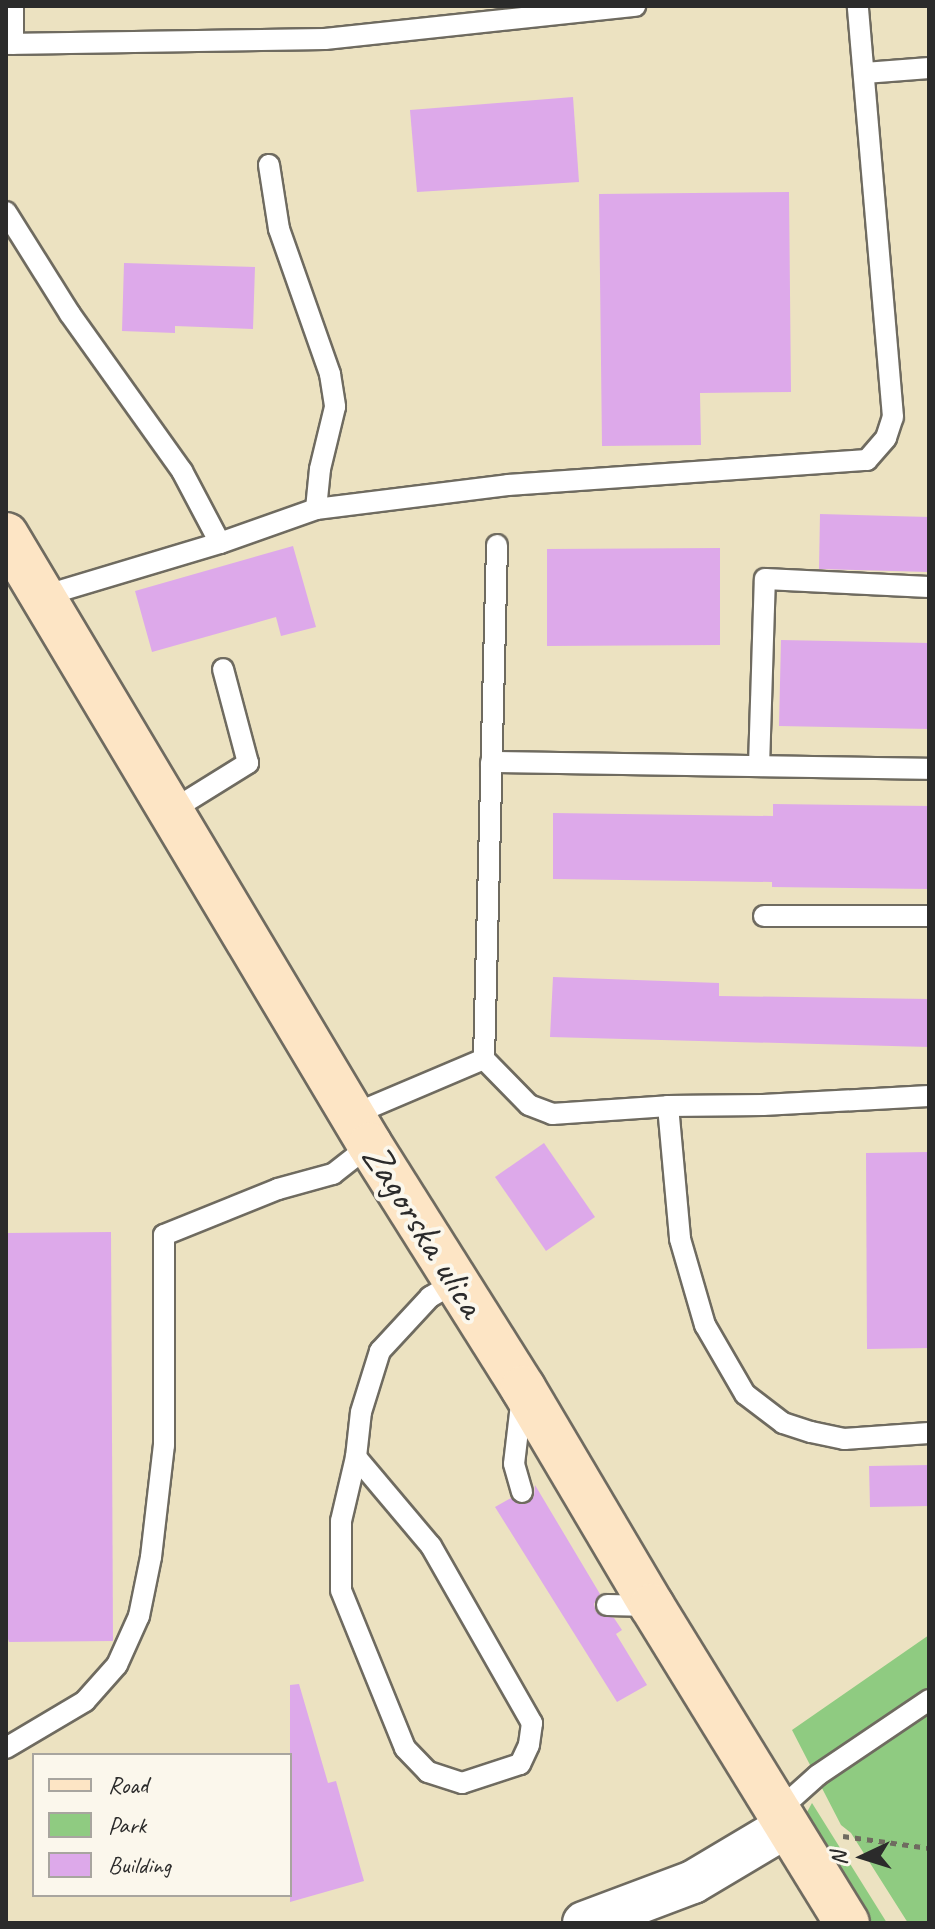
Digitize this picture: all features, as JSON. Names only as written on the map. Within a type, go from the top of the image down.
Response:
[{"type":"street","name":"Zagorska ulica","points":[[6,535],[361,1130],[458,1281],[652,1606],[847,1923]]},
{"type":"street","points":[[584,1923],[693,1882],[783,1818]]},
{"type":"lane","points":[[13,6],[10,44],[325,39],[635,6]]},
{"type":"lane","points":[[43,596],[220,543],[316,509],[508,485],[867,460],[886,438],[893,417],[858,6]]},
{"type":"lane","points":[[865,73],[929,68]]},
{"type":"lane","points":[[269,165],[279,229],[330,374],[335,407],[320,469],[316,509]]},
{"type":"lane","points":[[6,212],[70,314],[182,471],[220,543]]},
{"type":"lane","points":[[497,545],[484,1059],[529,1105],[552,1114],[668,1106],[763,1105],[929,1096]]},
{"type":"lane","points":[[759,766],[765,579],[929,587]]},
{"type":"lane","points":[[171,811],[248,763],[223,669]]},
{"type":"lane","points":[[491,762],[929,769]]},
{"type":"lane","points":[[764,916],[929,916]]},
{"type":"lane","points":[[6,1748],[85,1701],[117,1665],[139,1616],[151,1557],[164,1445],[164,1235],[278,1189],[333,1174],[361,1130],[484,1059]]},
{"type":"lane","points":[[668,1106],[680,1239],[705,1325],[745,1394],[783,1423],[844,1439],[929,1433]]},
{"type":"lane","points":[[356,1457],[431,1546],[532,1723],[529,1745],[520,1764],[462,1783],[428,1772],[405,1748],[341,1590],[341,1521],[356,1457],[361,1412],[380,1351],[430,1297],[458,1281]]},
{"type":"lane","points":[[522,1492],[514,1464],[514,1441],[523,1388]]},
{"type":"lane","points":[[607,1605],[652,1606]]},
{"type":"lane","points":[[783,1818],[818,1775],[929,1700]]},
{"type":"path","points":[[842,1836],[929,1848]]},
{"type":"green space","points":[[929,1635],[929,1923],[908,1923],[851,1833],[841,1825],[792,1730]]},
{"type":"green space","points":[[812,1803],[887,1923],[870,1923],[807,1812]]},
{"type":"building","points":[[573,97],[579,182],[417,192],[410,110]]},
{"type":"building","points":[[789,192],[791,392],[700,393],[701,445],[602,446],[599,194]]},
{"type":"building","points":[[124,263],[255,267],[253,329],[175,326],[175,333],[122,331]]},
{"type":"building","points":[[820,514],[929,517],[929,572],[819,569]]},
{"type":"building","points":[[293,546],[316,627],[281,636],[276,617],[152,652],[135,591]]},
{"type":"building","points":[[720,548],[720,645],[547,646],[547,549]]},
{"type":"building","points":[[781,640],[929,643],[929,729],[779,726]]},
{"type":"building","points":[[773,804],[929,806],[929,889],[772,887],[772,882],[553,879],[553,813],[773,816]]},
{"type":"building","points":[[553,977],[719,983],[719,996],[929,999],[929,1047],[550,1037]]},
{"type":"building","points":[[544,1143],[595,1217],[546,1251],[495,1177]]},
{"type":"building","points":[[929,1152],[929,1348],[867,1349],[866,1153]]},
{"type":"building","points":[[111,1232],[113,1641],[9,1642],[6,1633],[7,1233]]},
{"type":"building","points":[[929,1465],[929,1506],[870,1507],[869,1466]]},
{"type":"building","points":[[535,1485],[600,1594],[594,1604],[596,1612],[614,1618],[622,1630],[616,1634],[647,1685],[617,1702],[495,1507],[511,1498],[518,1504],[526,1504],[534,1496]]},
{"type":"building","points":[[299,1684],[328,1783],[336,1781],[364,1881],[290,1902],[292,1753],[290,1685]]}]
